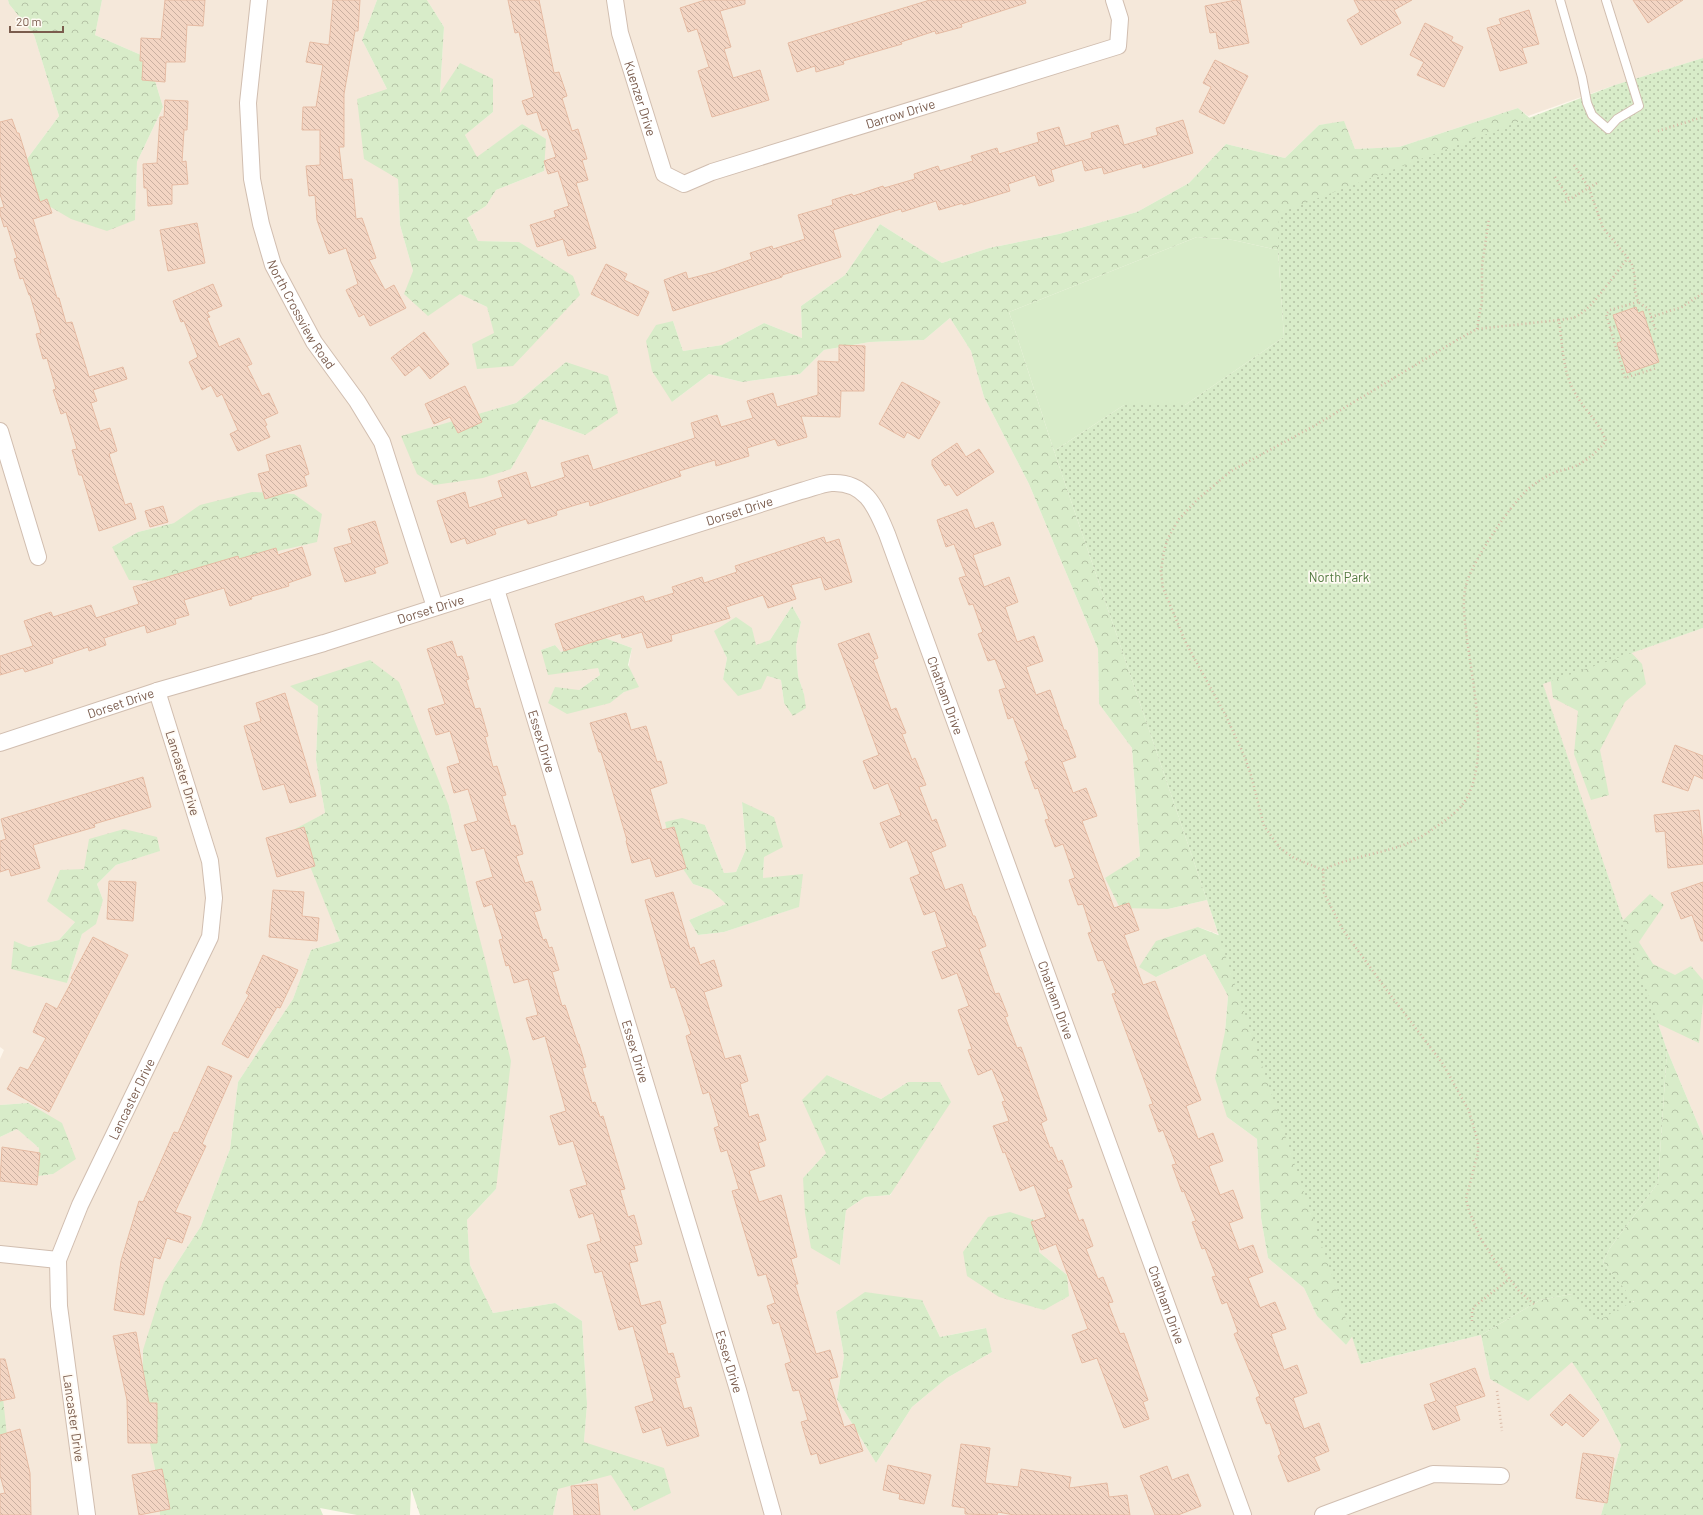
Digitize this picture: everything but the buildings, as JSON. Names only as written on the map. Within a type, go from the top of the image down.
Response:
[{"type":"street","name":"North Crossview Road","points":[[259,0],[248,103],[252,179],[273,265],[314,342],[357,401],[382,442],[435,607]]},
{"type":"street","name":"Kuenzer Drive","points":[[615,0],[620,33],[664,174],[684,184]]},
{"type":"street","name":"Darrow Drive","points":[[684,184],[712,172],[1118,46],[1120,19],[1114,0]]},
{"type":"street","points":[[0,431],[38,557]]},
{"type":"street","name":"Dorset Drive","points":[[0,742],[157,692],[324,643],[823,485],[831,483],[847,485],[861,491]]},
{"type":"street","name":"Chatham Drive","points":[[861,491],[870,499],[877,509],[887,534],[1243,1515]]},
{"type":"street","name":"Essex Drive","points":[[496,589],[738,1390],[773,1515]]},
{"type":"street","name":"Lancaster Drive","points":[[87,1515],[59,1306],[58,1260],[80,1205],[210,938],[214,898],[210,861],[157,692]]},
{"type":"street","points":[[0,1254],[58,1260]]},
{"type":"street","points":[[1323,1515],[1433,1474],[1502,1476]]},
{"type":"lane","points":[[1560,0],[1582,77],[1587,103],[1592,115],[1608,130],[1617,118],[1639,106],[1606,0]]},
{"type":"path","points":[[1658,131],[1703,117]]},
{"type":"path","points":[[1574,165],[1589,188],[1602,228],[1628,258],[1635,277],[1635,291],[1638,302],[1649,309],[1656,331]]},
{"type":"path","points":[[1555,177],[1570,200]]},
{"type":"path","points":[[1565,202],[1597,183]]},
{"type":"path","points":[[1477,329],[1482,301],[1482,266],[1489,218]]},
{"type":"path","points":[[1323,870],[1294,858],[1280,848],[1264,826],[1251,775],[1244,755],[1226,714],[1175,621],[1162,588],[1161,571],[1164,551],[1168,538],[1179,519],[1199,498],[1231,471],[1314,426],[1477,329],[1570,319],[1580,314],[1591,305],[1628,258]]},
{"type":"path","points":[[1651,317],[1682,307],[1703,293]]},
{"type":"path","points":[[1638,302],[1610,310],[1606,314],[1610,329],[1625,378],[1657,368]]},
{"type":"path","points":[[1323,870],[1334,864],[1403,845],[1417,839],[1453,814],[1462,806],[1468,795],[1476,774],[1479,751],[1477,718],[1465,619],[1464,599],[1467,582],[1483,550],[1514,504],[1526,491],[1551,474],[1572,467],[1593,456],[1606,441],[1602,429],[1580,402],[1572,388],[1566,366],[1559,320]]},
{"type":"path","points":[[1610,329],[1617,326]]},
{"type":"path","points":[[1323,870],[1324,893],[1343,930],[1444,1064],[1469,1111],[1478,1142],[1478,1152],[1466,1199],[1469,1211],[1481,1239],[1509,1279],[1528,1301],[1534,1304]]},
{"type":"path","points":[[1472,1321],[1472,1311],[1475,1306],[1509,1279]]},
{"type":"path","points":[[1497,1391],[1502,1431]]},
{"type":"shaded area","points":[[0,0],[8,0],[9,4],[34,35],[59,116],[24,163],[135,220],[137,162],[163,107],[148,58],[95,35],[102,0],[377,0],[362,40],[387,89],[398,179],[400,225],[413,271],[487,307],[495,333],[513,366],[519,242],[478,241],[467,218],[486,206],[496,190],[544,171],[544,161],[522,124],[477,158],[465,135],[493,112],[440,94],[444,27],[427,0],[1703,0],[1703,58],[1615,85],[1528,116],[1518,108],[1399,147],[1355,149],[1344,122],[1319,125],[1285,158],[1226,144],[1189,183],[1137,212],[1059,234],[989,248],[942,263],[880,224],[845,275],[801,306],[802,338],[764,323],[722,345],[683,351],[673,321],[672,402],[709,374],[742,382],[800,374],[824,350],[870,342],[924,340],[950,318],[971,351],[984,397],[1029,484],[1098,649],[1099,704],[1132,748],[1140,856],[1105,879],[1168,909],[1207,900],[1218,934],[1198,927],[1156,977],[1205,954],[1228,996],[1225,1032],[1227,1117],[1257,1139],[1261,1218],[1268,1258],[1304,1288],[1317,1316],[1346,1345],[1353,1334],[1362,1364],[1481,1335],[1490,1379],[1572,1361],[1598,1401],[1621,1445],[1601,1515],[553,1515],[558,1489],[584,1442],[587,1404],[582,1321],[555,1303],[493,1313],[470,1265],[467,1220],[496,1189],[475,920],[449,806],[318,706],[316,760],[325,813],[296,829],[340,941],[311,950],[293,999],[238,1082],[230,1149],[201,1226],[164,1283],[157,1478],[160,1515],[0,1515],[0,1137],[17,1129],[39,1148],[38,1176],[53,1174],[28,1103],[0,1105],[0,1059],[4,1050],[0,1047]],"holes":[[[566,362],[585,435],[540,419],[511,469],[401,437],[516,403]],[[174,523],[112,547],[138,532]],[[792,606],[801,622],[796,646],[798,676],[804,694],[784,703],[781,680],[767,676],[723,679],[727,658],[715,631],[752,628],[755,646],[770,640]],[[605,638],[632,648],[624,692],[609,703],[579,690],[600,675],[598,668],[541,650],[555,645],[561,652]],[[742,803],[774,817],[764,857],[763,878],[798,907],[724,932],[698,935],[689,920],[726,904],[711,890],[693,884],[685,871],[705,825],[724,873],[736,872],[746,849]],[[159,851],[116,865],[97,884],[103,900],[82,934],[67,983],[14,942],[29,947],[59,940],[75,922],[85,869]],[[827,1075],[881,1099],[908,1082],[891,1195],[865,1197],[846,1210],[840,1265],[803,1178],[826,1153]],[[1039,1252],[1067,1275],[967,1276]],[[922,1300],[940,1337],[985,1328],[992,1352],[947,1378],[912,1407],[876,1463],[837,1399],[844,1356],[836,1312]]]},
{"type":"shaded area","points":[[1703,628],[1703,1136],[1667,1050],[1542,683]]},
{"type":"green space","points":[[8,0],[102,0],[95,35],[148,58],[163,107],[137,162],[135,220],[107,231],[71,219],[37,199],[24,163],[59,116],[34,35],[9,4]]},
{"type":"green space","points":[[377,0],[427,0],[444,27],[440,93],[460,63],[493,79],[493,112],[465,135],[477,157],[522,124],[546,139],[544,171],[496,190],[486,206],[467,218],[478,241],[519,242],[573,276],[580,295],[513,366],[477,369],[472,344],[494,333],[487,307],[460,294],[428,316],[404,294],[413,271],[400,225],[398,179],[364,159],[357,99],[387,89],[362,40]]},
{"type":"green space","name":"North Park","points":[[1703,58],[1703,628],[1543,684],[1667,1050],[1658,1183],[1610,1248],[1603,1262],[1634,1301],[1597,1321],[1572,1294],[1540,1300],[1481,1335],[1361,1364],[1207,900],[1054,451],[1124,405],[1185,405],[1284,337],[1278,250],[1279,213],[1615,85]]},
{"type":"green space","points":[[1518,108],[1539,126],[1314,203],[1278,250],[1233,240],[1197,237],[1009,312],[1054,451],[1207,900],[1168,909],[1120,908],[1105,878],[1140,856],[1132,748],[1099,704],[1098,649],[1029,484],[984,397],[971,351],[950,318],[924,340],[870,342],[824,350],[800,374],[742,382],[709,374],[672,402],[652,371],[646,341],[656,325],[673,321],[683,351],[722,345],[764,323],[802,338],[801,306],[845,275],[880,224],[942,263],[989,248],[1059,234],[1137,212],[1189,183],[1226,144],[1285,158],[1319,125],[1344,121],[1355,149],[1399,147]]},
{"type":"green space","points":[[1197,237],[1233,240],[1278,250],[1284,337],[1185,405],[1124,405],[1054,451],[1009,312]]},
{"type":"green space","points":[[566,362],[608,376],[618,413],[585,435],[540,419],[511,469],[483,478],[434,485],[417,474],[401,436],[516,403]]},
{"type":"green space","points":[[252,492],[294,494],[322,514],[317,542],[217,565],[166,581],[129,580],[112,547],[138,532],[174,523],[200,505]]},
{"type":"green space","points":[[792,606],[801,622],[796,646],[798,676],[804,694],[806,708],[793,716],[784,703],[781,680],[767,676],[761,689],[738,696],[723,679],[727,658],[714,631],[736,617],[752,628],[756,645],[770,640]]},
{"type":"green space","points":[[605,638],[632,648],[628,665],[639,687],[624,692],[610,703],[567,714],[548,703],[555,687],[579,690],[600,675],[598,668],[548,675],[541,650],[555,645],[561,652]]},
{"type":"green space","points":[[1625,646],[1642,664],[1646,684],[1625,702],[1600,750],[1609,795],[1591,800],[1574,754],[1578,711],[1553,698],[1549,668]]},
{"type":"green space","points":[[370,660],[399,682],[449,806],[475,920],[511,1061],[496,1189],[467,1220],[470,1265],[493,1313],[555,1303],[582,1321],[587,1404],[584,1442],[664,1468],[671,1493],[634,1511],[611,1475],[558,1489],[553,1515],[420,1515],[411,1488],[410,1515],[357,1515],[320,1508],[323,1515],[160,1515],[157,1478],[142,1404],[143,1350],[164,1283],[201,1226],[230,1149],[238,1082],[293,999],[311,950],[340,941],[295,829],[325,813],[316,760],[318,706],[290,686]]},
{"type":"green space","points":[[742,802],[774,817],[783,847],[764,857],[763,878],[803,874],[799,907],[724,932],[698,935],[689,920],[726,904],[711,890],[693,884],[672,852],[665,822],[682,818],[705,825],[724,873],[736,872],[746,849]]},
{"type":"green space","points":[[124,829],[157,837],[160,851],[116,865],[97,884],[103,900],[96,924],[82,934],[67,983],[11,969],[14,941],[29,947],[59,940],[75,922],[47,901],[60,870],[84,869],[89,839]]},
{"type":"green space","points":[[1650,894],[1664,905],[1639,942],[1653,964],[1675,975],[1691,966],[1703,980],[1703,1002],[1699,1043],[1623,1007],[1600,943]]},
{"type":"green space","points":[[1198,927],[1236,942],[1362,1323],[1346,1345],[1317,1316],[1304,1288],[1268,1258],[1261,1218],[1257,1139],[1227,1117],[1215,1078],[1225,1032],[1228,996],[1205,954],[1156,977],[1139,967],[1156,941]]},
{"type":"green space","points":[[1667,1050],[1703,1136],[1703,1515],[1601,1515],[1621,1445],[1598,1401],[1572,1362],[1528,1401],[1490,1379],[1481,1335],[1540,1300],[1572,1294],[1634,1302],[1603,1262],[1610,1248],[1658,1183]]},
{"type":"green space","points":[[827,1075],[881,1099],[908,1082],[940,1082],[951,1102],[890,1195],[865,1197],[846,1210],[840,1265],[811,1248],[805,1213],[803,1178],[826,1153],[802,1100]]},
{"type":"green space","points":[[28,1103],[62,1123],[76,1159],[53,1174],[38,1176],[39,1148],[17,1129],[0,1137],[0,1105]]},
{"type":"green space","points":[[1010,1212],[1040,1222],[1039,1252],[1067,1275],[1069,1296],[1044,1310],[999,1297],[967,1276],[963,1252],[988,1217]]},
{"type":"green space","points":[[865,1292],[922,1300],[940,1337],[986,1328],[992,1352],[947,1378],[912,1407],[876,1463],[837,1399],[844,1356],[836,1312]]},
{"type":"green space","points":[[0,1369],[7,1436],[0,1437]]}]
